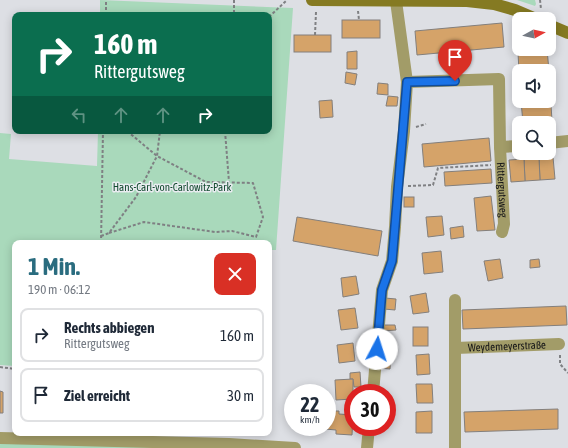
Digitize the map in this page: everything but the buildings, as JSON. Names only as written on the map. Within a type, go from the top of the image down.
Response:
[{"type":"street","points":[[312,0],[494,2],[519,12]]},
{"type":"street","points":[[374,384],[382,290],[392,254],[397,187],[404,131],[407,82],[396,1]]},
{"type":"street","points":[[556,28],[568,33]]},
{"type":"street","name":"Rittergutsweg","points":[[407,82],[499,79],[500,147],[504,224],[502,232]]},
{"type":"street","points":[[556,142],[568,141]]},
{"type":"street","name":"Rittergutsweg","points":[[500,147],[512,146]]},
{"type":"street","name":"Weydemeyerstraße","points":[[455,300],[455,448]]},
{"type":"street","name":"Weydemeyerstraße","points":[[455,348],[559,344]]},
{"type":"street","points":[[367,448],[368,436]]},
{"type":"street","points":[[0,438],[229,444],[295,448]]},
{"type":"path","points":[[106,0],[106,12]]},
{"type":"path","points":[[234,0],[234,12]]},
{"type":"path","points":[[272,14],[287,0]]},
{"type":"path","points":[[316,0],[316,35]]},
{"type":"path","points":[[101,240],[103,134]]},
{"type":"path","points":[[101,236],[144,222],[215,232],[232,231],[256,237],[263,217],[253,183],[206,182],[157,156],[131,134]]},
{"type":"path","points":[[109,233],[136,197],[157,156],[160,134]]},
{"type":"path","points":[[226,134],[229,182]]},
{"type":"path","points":[[397,187],[433,185],[438,168],[501,164]]},
{"type":"path","points":[[559,344],[560,364],[568,373]]},
{"type":"path","points":[[0,367],[12,369]]},
{"type":"green space","name":"Hans-Carl-von-Carlowitz-Park","points":[[100,0],[293,8],[276,250],[272,250],[272,240],[12,240],[12,366],[0,365],[0,133],[11,134],[9,159],[97,166],[98,134],[272,134],[272,12],[100,12]]},
{"type":"green space","points":[[517,0],[535,0],[536,4],[535,6]]},
{"type":"green space","points":[[98,436],[119,436],[119,437]]},
{"type":"green space","points":[[0,442],[178,448],[0,448]]},
{"type":"route","points":[[377,349],[382,290],[392,261],[396,227],[397,187],[404,131],[407,82],[455,81]]}]
